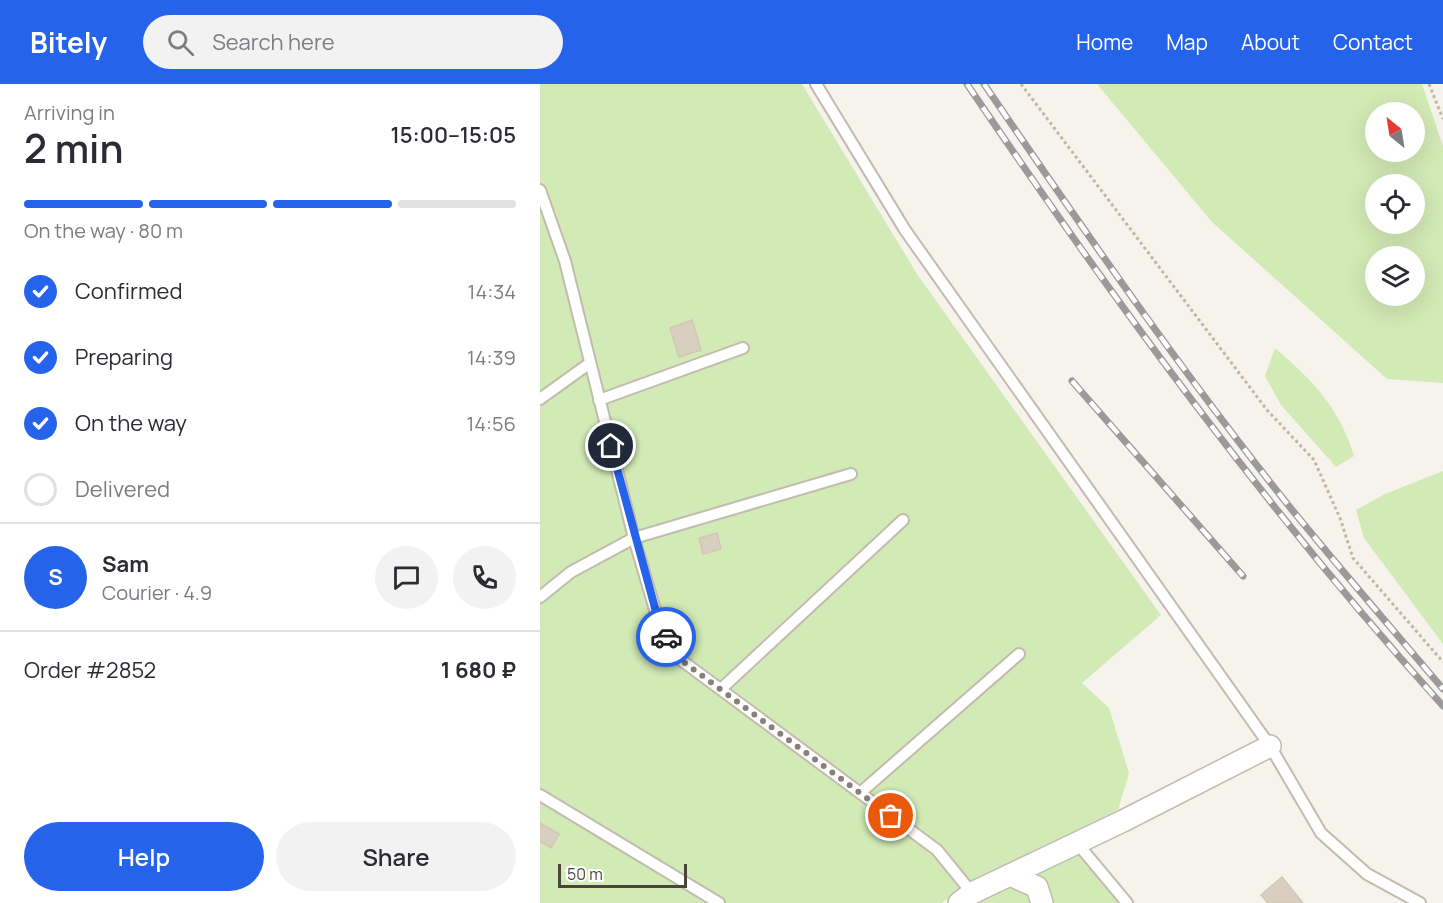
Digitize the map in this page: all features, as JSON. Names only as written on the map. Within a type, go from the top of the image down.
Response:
[{"type":"street","points":[[965,898],[1270,746]]},
{"type":"street","points":[[1010,875],[1037,887],[1042,903]]},
{"type":"lane","points":[[816,84],[905,230],[1270,746],[1321,833],[1367,874],[1420,903]]},
{"type":"lane","points":[[540,190],[565,261],[634,538],[661,630],[681,660],[937,850],[965,898]]},
{"type":"lane","points":[[599,400],[743,348]]},
{"type":"lane","points":[[540,399],[590,363]]},
{"type":"lane","points":[[540,597],[571,572],[634,538],[851,474]]},
{"type":"lane","points":[[721,689],[903,520]]},
{"type":"lane","points":[[860,793],[1019,654]]},
{"type":"lane","points":[[540,795],[718,903]]},
{"type":"lane","points":[[1077,843],[1127,903]]},
{"type":"path","points":[[1021,84],[1267,411],[1314,460],[1340,518],[1353,558],[1443,662]]},
{"type":"path","points":[[1430,84],[1443,119]]},
{"type":"green space","points":[[540,84],[802,84],[917,274],[1161,615],[1082,683],[1109,708],[1129,773],[1118,810],[972,880],[942,903],[540,903]]},
{"type":"green space","points":[[1097,84],[1422,84],[1443,146],[1443,383],[1387,379],[1212,222]]},
{"type":"green space","points":[[1275,348],[1323,396],[1341,423],[1354,456],[1336,467],[1281,405],[1265,376]]},
{"type":"green space","points":[[1443,471],[1443,644],[1364,538],[1356,510],[1385,494]]},
{"type":"green space","points":[[1086,851],[1126,903],[964,903],[968,900]]},
{"type":"building","points":[[692,320],[701,350],[679,357],[670,328]]},
{"type":"building","points":[[717,533],[721,549],[703,554],[699,538]]},
{"type":"building","points":[[540,823],[559,834],[551,848],[540,841]]},
{"type":"building","points":[[1282,877],[1303,903],[1268,903],[1261,895]]},
{"type":"railway","points":[[967,84],[1022,165],[1194,404],[1315,557],[1443,706]]},
{"type":"railway","points":[[984,84],[1096,247],[1212,407],[1293,511],[1443,689]]},
{"type":"railway","points":[[1072,381],[1243,576]]},
{"type":"way so far","points":[[666,637],[681,660],[891,816]]},
{"type":"route","points":[[611,446],[634,538],[661,630],[666,637]]}]
